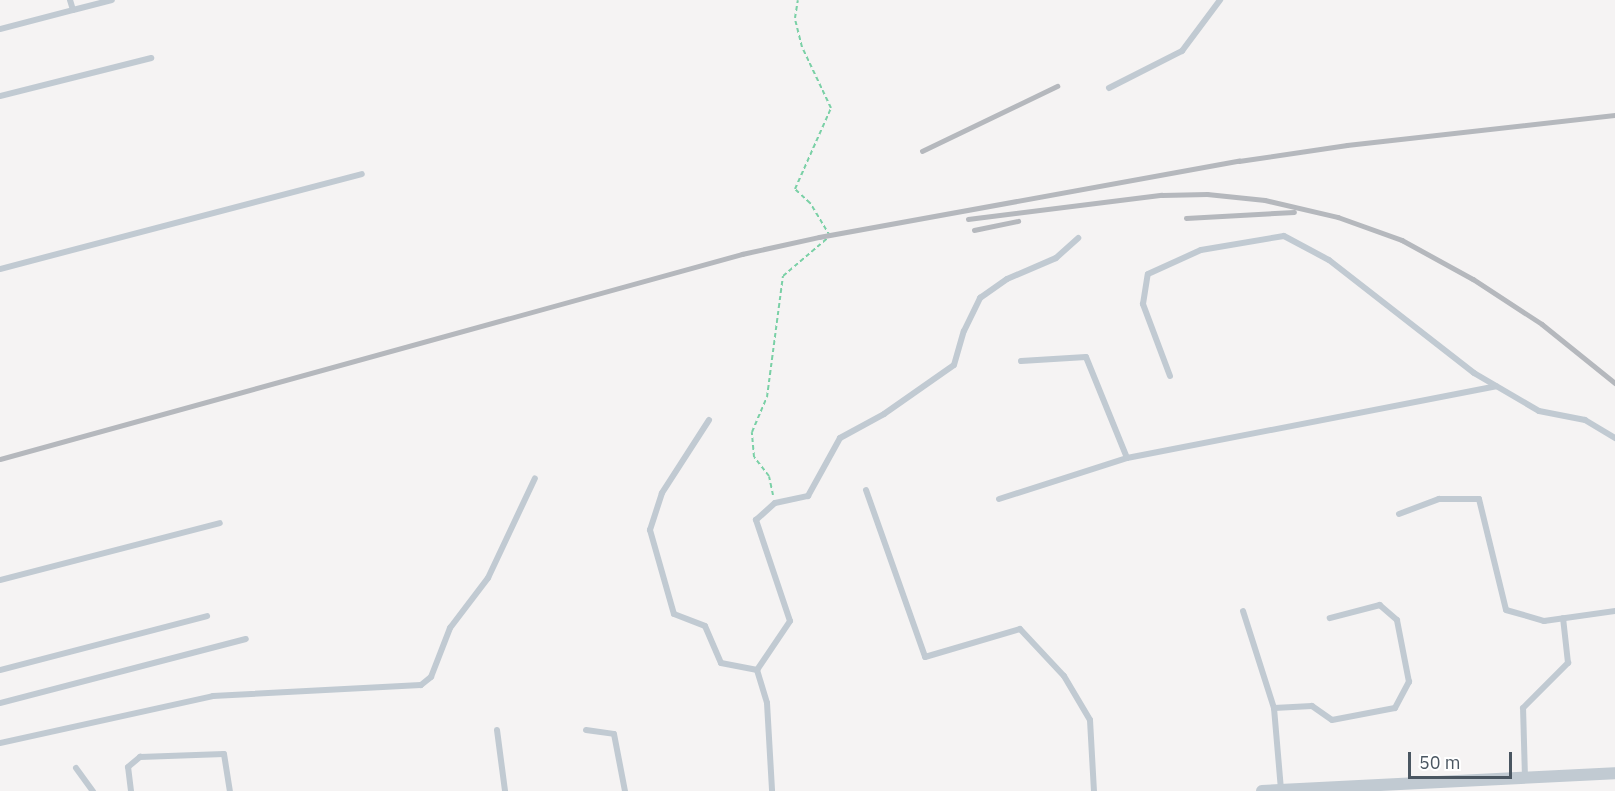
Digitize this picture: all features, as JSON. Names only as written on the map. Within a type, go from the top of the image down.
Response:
[{"type":"street","points":[[1262,791],[1522,783],[1615,773]]},
{"type":"lane","points":[[70,0],[73,10]]},
{"type":"lane","points":[[0,29],[112,0]]},
{"type":"lane","points":[[1109,88],[1182,51],[1220,0]]},
{"type":"lane","points":[[0,96],[151,58]]},
{"type":"lane","points":[[0,269],[362,174]]},
{"type":"lane","points":[[1170,376],[1143,304],[1148,274],[1201,250],[1284,236],[1329,260],[1496,386],[1539,411],[1585,420],[1615,438]]},
{"type":"lane","points":[[757,670],[790,621],[756,520],[776,503],[808,496],[840,438],[884,414],[954,365],[964,331],[980,298],[1007,279],[1056,258],[1078,238]]},
{"type":"lane","points":[[1022,361],[1086,357],[1128,458]]},
{"type":"lane","points":[[999,499],[1128,458],[1496,386]]},
{"type":"lane","points":[[709,420],[662,493],[650,530],[674,614],[705,626],[722,663],[757,670]]},
{"type":"lane","points":[[0,743],[213,696],[421,685],[431,677],[450,628],[488,578],[534,478]]},
{"type":"lane","points":[[866,490],[925,657],[1020,629],[1064,676],[1090,720],[1094,791]]},
{"type":"lane","points":[[1399,514],[1439,499],[1479,500],[1506,610],[1544,621],[1615,611]]},
{"type":"lane","points":[[0,580],[220,523]]},
{"type":"lane","points":[[1274,708],[1312,705],[1332,720],[1395,708],[1409,681],[1397,621],[1380,605],[1330,618]]},
{"type":"lane","points":[[1243,611],[1274,708],[1287,791]]},
{"type":"lane","points":[[0,670],[207,616]]},
{"type":"lane","points":[[1522,783],[1523,708],[1568,663],[1563,618]]},
{"type":"lane","points":[[0,703],[246,639]]},
{"type":"lane","points":[[757,670],[767,703],[772,791]]},
{"type":"lane","points":[[497,730],[505,791]]},
{"type":"lane","points":[[586,730],[614,735],[625,791]]},
{"type":"lane","points":[[131,791],[128,767],[140,757],[224,754],[230,791]]},
{"type":"lane","points":[[76,768],[93,791]]},
{"type":"path","points":[[776,503],[769,476],[754,457],[752,432],[767,397],[783,276],[830,236],[810,203],[795,189],[831,108],[802,48],[795,18],[798,0]]},
{"type":"railway","points":[[922,151],[1057,86]]},
{"type":"railway","points":[[0,459],[742,254],[819,237],[1239,161],[1347,145],[1615,115]]},
{"type":"railway","points":[[968,219],[1162,195],[1207,194],[1265,200],[1338,217],[1402,240],[1473,279],[1542,324],[1615,383]]},
{"type":"railway","points":[[1186,218],[1294,212]]},
{"type":"railway","points":[[974,230],[1018,221]]}]
